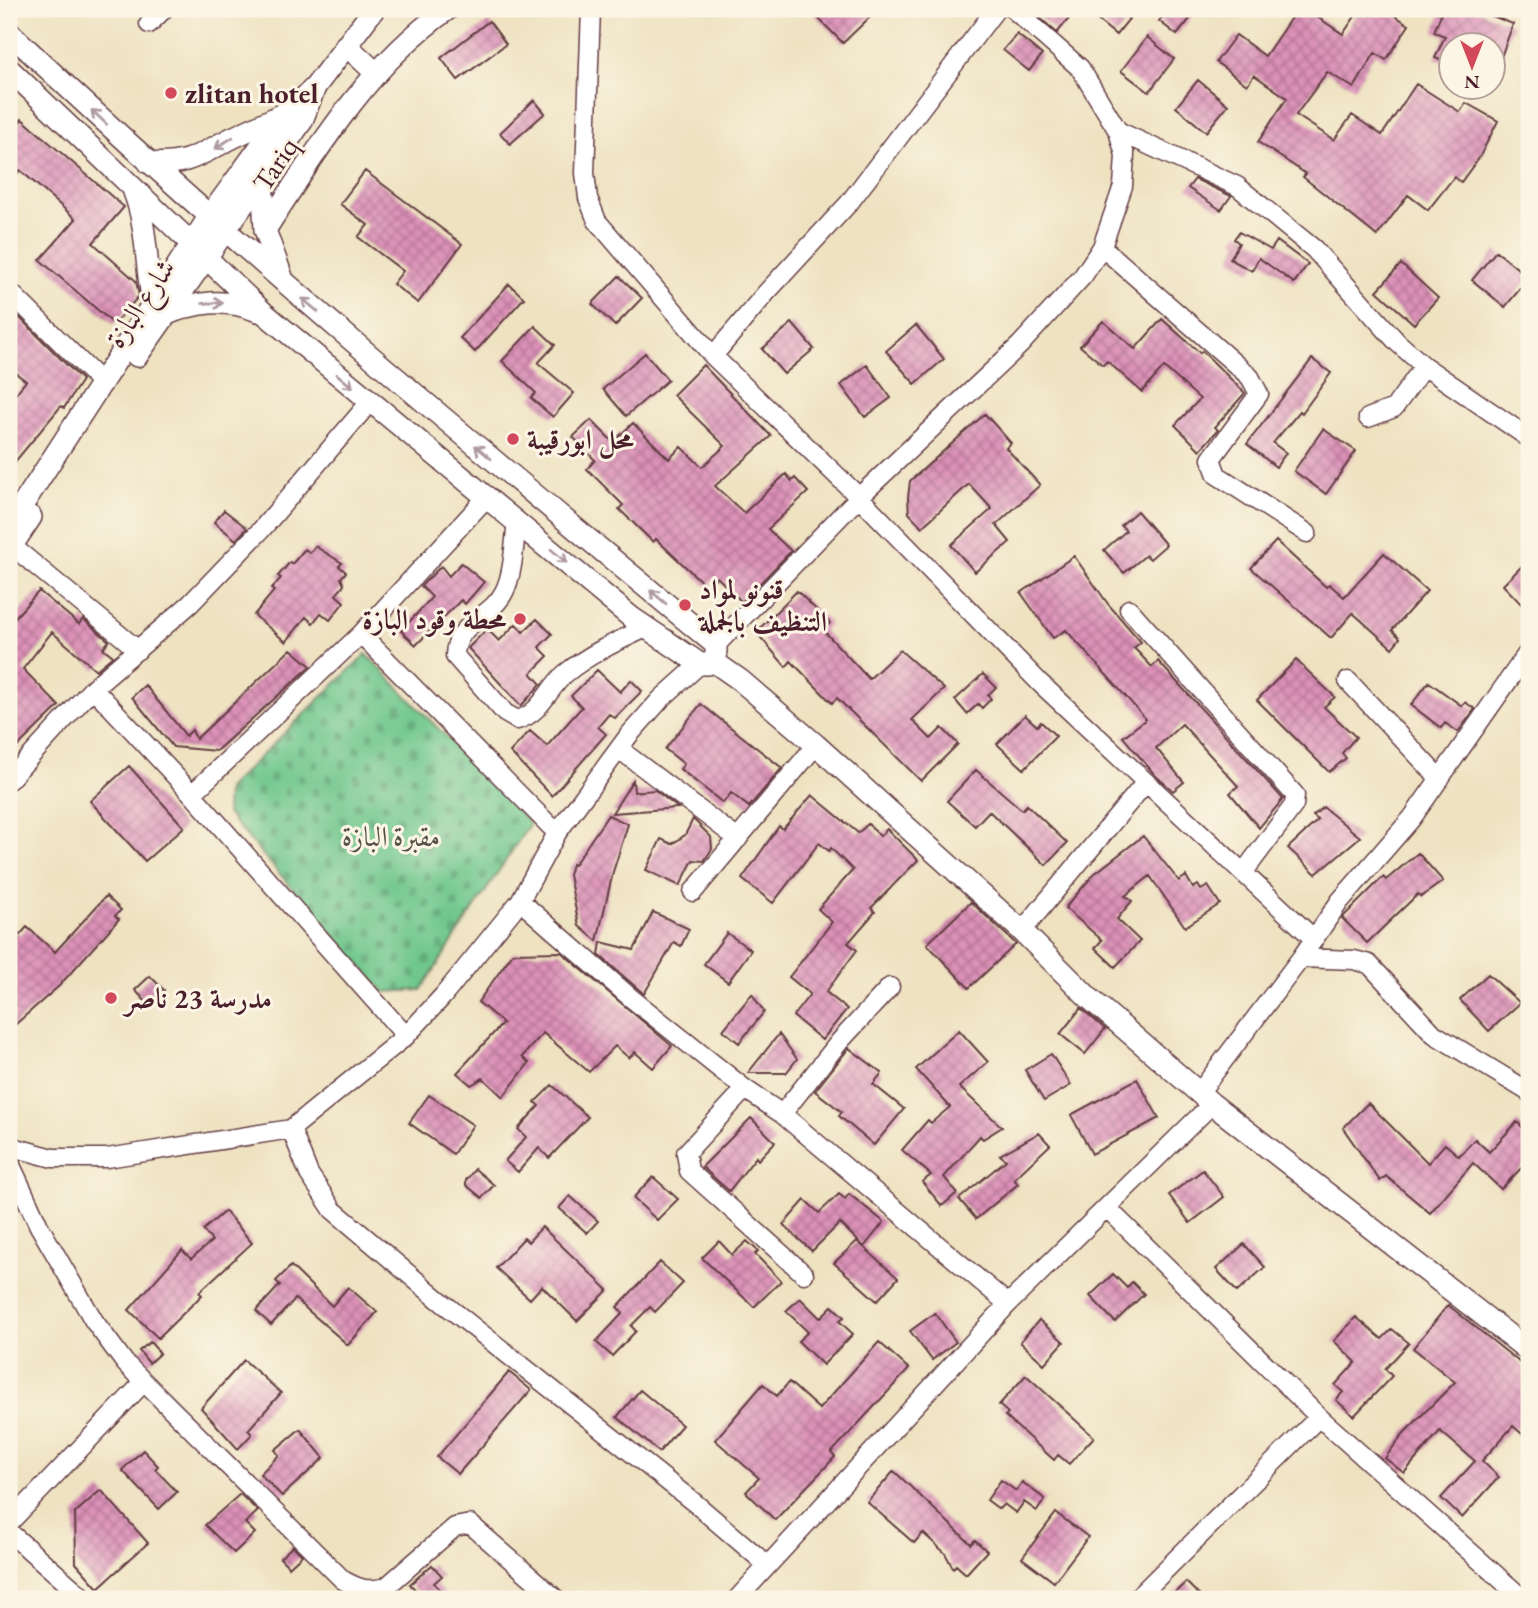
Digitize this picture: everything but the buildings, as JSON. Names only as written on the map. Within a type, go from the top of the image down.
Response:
[{"type":"main road","name":"شارع البازة","points":[[10,541],[158,309],[217,224],[285,113],[316,88],[374,9]]},
{"type":"main road","name":"Tariq","points":[[265,230],[349,105],[403,45],[448,9]]},
{"type":"main road","points":[[9,32],[217,224],[511,475],[710,657],[816,745],[1022,932],[1088,997],[1205,1098],[1529,1351]]},
{"type":"main road","points":[[346,45],[376,73]]},
{"type":"main road","points":[[27,50],[9,70],[264,313],[646,628],[710,657]]},
{"type":"main road","name":"شارع البازة","points":[[217,224],[262,178],[309,109],[316,88]]},
{"type":"main road","points":[[149,163],[166,164],[200,157],[228,140],[285,113]]},
{"type":"main road","points":[[262,178],[265,230],[287,285]]},
{"type":"main road","points":[[131,187],[145,227],[146,270],[158,309],[224,302],[264,313]]},
{"type":"main road","name":"شارع البازة","points":[[10,541],[103,384],[158,309]]},
{"type":"main road","points":[[488,496],[511,475]]},
{"type":"street","points":[[149,24],[164,9]]},
{"type":"street","points":[[592,9],[585,173],[589,198],[597,220],[713,356],[859,497],[1040,683],[1314,939]]},
{"type":"street","points":[[713,356],[766,293],[849,203],[996,9]]},
{"type":"street","points":[[9,1146],[53,1157],[107,1158],[290,1129],[406,1036],[443,996],[520,901],[557,833],[619,749],[661,699],[710,657],[859,497],[1020,345],[1083,276],[1102,247],[1123,186],[1125,155],[1118,131],[1080,68],[1013,9]]},
{"type":"street","points":[[1118,131],[1237,186],[1314,249],[1397,342],[1424,366],[1529,439]]},
{"type":"street","points":[[1102,247],[1250,377],[1259,394],[1211,459],[1217,475],[1307,533]]},
{"type":"street","points":[[9,291],[103,384]]},
{"type":"street","points":[[1368,418],[1394,408],[1424,366]]},
{"type":"street","points":[[9,780],[93,688],[190,604],[261,530],[370,402]]},
{"type":"street","points":[[192,794],[361,634],[488,496]]},
{"type":"street","points":[[517,521],[504,593],[464,630],[455,645],[455,656],[505,713],[517,720],[530,717],[563,675],[595,652],[646,628]]},
{"type":"street","points":[[10,541],[138,650]]},
{"type":"street","points":[[1129,609],[1295,795],[1294,805],[1243,873]]},
{"type":"street","points":[[361,634],[557,833]]},
{"type":"street","points":[[737,1599],[766,1564],[873,1453],[1008,1304],[1108,1209],[1205,1098],[1340,901],[1412,818],[1529,651]]},
{"type":"street","points":[[1348,681],[1440,779]]},
{"type":"street","points":[[93,688],[192,794],[406,1036]]},
{"type":"street","points":[[693,892],[816,745]]},
{"type":"street","points":[[619,749],[738,839]]},
{"type":"street","points":[[1022,932],[1146,782]]},
{"type":"street","points":[[520,901],[631,998],[782,1114],[1008,1304]]},
{"type":"street","points":[[1301,958],[1354,960],[1369,964],[1434,1034],[1529,1092]]},
{"type":"street","points":[[782,1114],[839,1041],[890,987]]},
{"type":"street","points":[[745,1088],[686,1153],[689,1171],[804,1273]]},
{"type":"street","points":[[290,1129],[309,1174],[333,1210],[438,1299],[766,1564]]},
{"type":"street","points":[[9,1161],[39,1226],[94,1321],[144,1383],[343,1580],[358,1588],[372,1591],[386,1587],[455,1527],[470,1524],[556,1599]]},
{"type":"street","points":[[1108,1209],[1319,1418],[1523,1599]]},
{"type":"street","points":[[9,1523],[144,1383]]},
{"type":"street","points":[[1136,1599],[1319,1418]]},
{"type":"street","points":[[9,1532],[85,1599]]},
{"type":"green space","name":"مقبرة البازة","points":[[366,654],[530,823],[421,990],[384,992],[226,813],[227,789]]},
{"type":"place","name":"zlitan hotel","points":[[171,93]]},
{"type":"place","name":"محل ابورقيبة","points":[[513,439]]},
{"type":"place","name":"قنونو لمواد التنظيف بالجملة","points":[[685,605]]},
{"type":"place","name":"محطة وقود البازة","points":[[520,619]]},
{"type":"place","name":"مدرسة 23 ناصر","points":[[111,998]]}]
